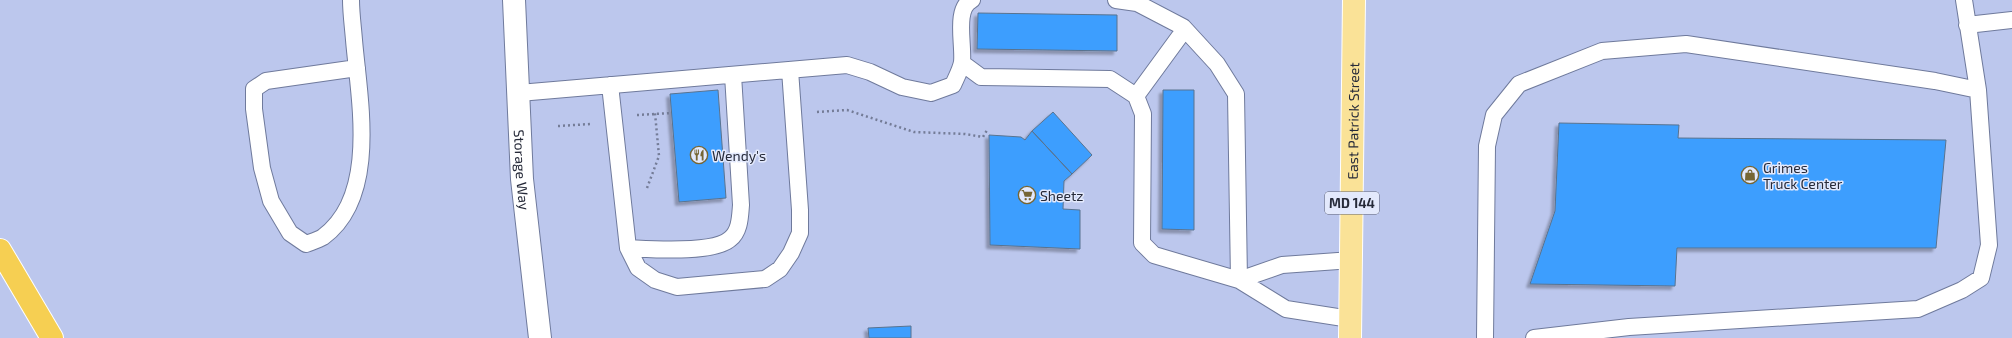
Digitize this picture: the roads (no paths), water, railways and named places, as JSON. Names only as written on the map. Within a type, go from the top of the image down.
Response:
[{"type":"highway","points":[[0,250],[52,338]]},
{"type":"main road","name":"East Patrick Street","points":[[1350,329],[1354,0]]},
{"type":"street","name":"Storage Way","points":[[514,0],[522,179],[540,338]]},
{"type":"lane","points":[[352,0],[362,131],[356,187],[350,205],[338,221],[323,237],[306,244],[290,233],[271,201],[262,168],[254,109],[254,89],[266,81],[357,68]]},
{"type":"lane","points":[[519,93],[847,65],[870,72],[902,87],[931,92],[953,85],[962,63],[961,13],[968,2],[972,0]]},
{"type":"lane","points":[[1116,0],[1137,3],[1185,29],[1218,64],[1236,94],[1239,280]]},
{"type":"lane","points":[[1534,338],[1629,327],[1918,309],[1962,290],[1981,278],[1989,245],[1978,90],[1964,0]]},
{"type":"lane","points":[[1967,25],[2012,20]]},
{"type":"lane","points":[[1136,96],[1185,29]]},
{"type":"lane","points":[[1485,338],[1487,146],[1494,115],[1519,84],[1602,51],[1686,44],[1935,81],[1978,90]]},
{"type":"lane","points":[[962,63],[981,77],[1110,79],[1136,96],[1143,114],[1142,243],[1154,256],[1239,280],[1286,309],[1350,329]]},
{"type":"lane","points":[[610,86],[628,248],[638,268],[655,280],[677,287],[765,279],[780,269],[791,253],[800,233],[800,210],[790,70]]},
{"type":"lane","points":[[628,248],[667,249],[716,247],[731,239],[740,224],[742,205],[732,75]]},
{"type":"lane","points":[[1239,280],[1282,265],[1352,260]]},
{"type":"place","name":"Wendy's","points":[[699,155]]},
{"type":"place","name":"Grimes Truck Center","points":[[1750,175]]},
{"type":"place","name":"Sheetz","points":[[1027,195]]}]
